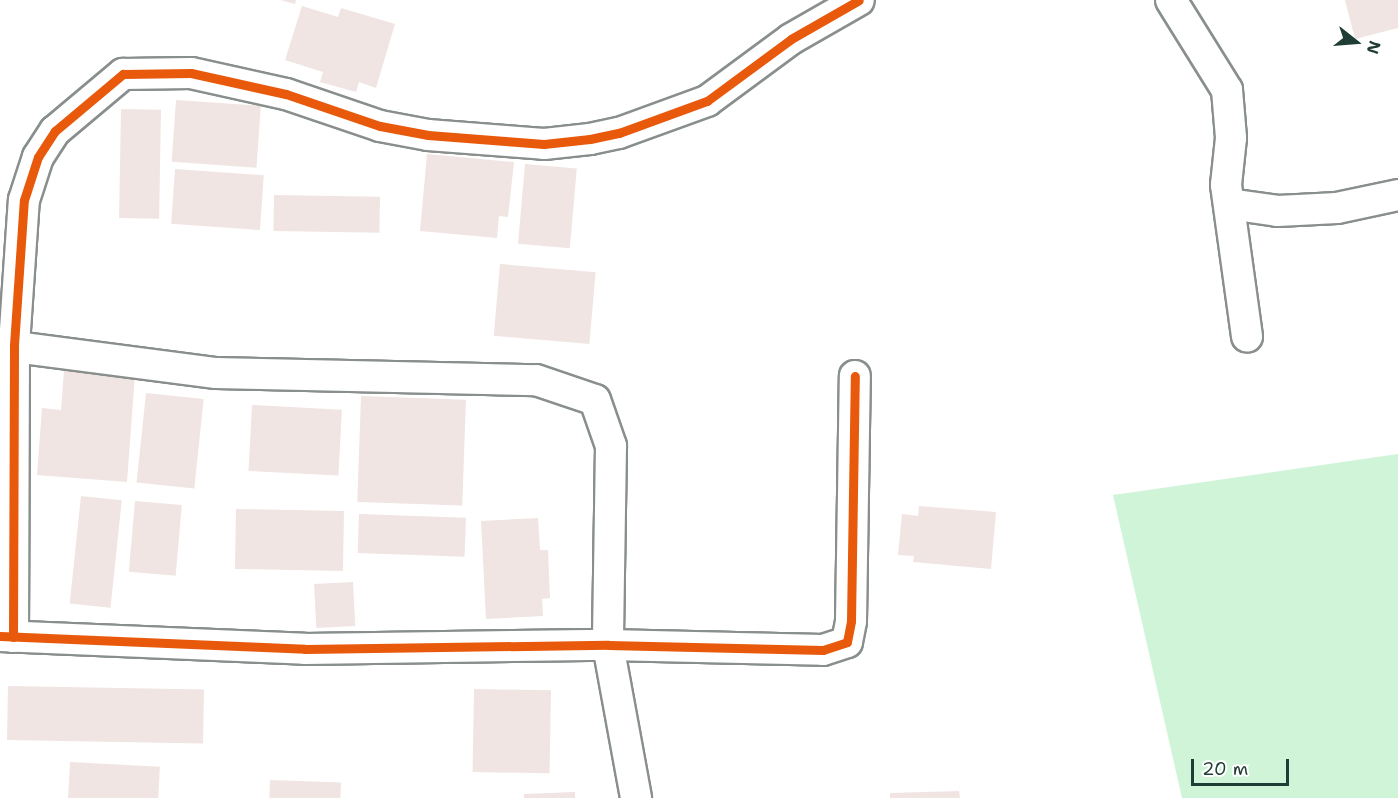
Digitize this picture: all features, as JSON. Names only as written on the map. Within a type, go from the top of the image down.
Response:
[{"type":"street","points":[[855,375],[852,621],[847,642],[823,651],[608,645],[305,649],[7,636],[7,345],[24,200],[38,157],[55,131],[123,74],[190,74],[286,94],[380,126],[428,135],[544,144],[620,133],[707,101],[791,39],[859,0]]},
{"type":"street","points":[[1171,0],[1211,59],[1227,90],[1231,138],[1226,185],[1247,336]]},
{"type":"street","points":[[1229,204],[1278,211],[1337,208],[1398,195]]},
{"type":"street","points":[[7,345],[216,372],[536,381],[595,400],[611,446],[608,645],[636,798]]},
{"type":"green space","points":[[1398,454],[1398,798],[1182,798],[1113,495]]},
{"type":"building","points":[[280,0],[296,0],[295,4]]},
{"type":"building","points":[[1345,0],[1398,0],[1398,28],[1355,39]]},
{"type":"building","points":[[302,6],[338,17],[341,8],[395,24],[376,88],[359,82],[356,92],[320,82],[323,72],[285,60]]},
{"type":"building","points":[[176,100],[261,106],[256,168],[172,162]]},
{"type":"building","points":[[121,109],[161,110],[159,219],[119,218]]},
{"type":"building","points":[[427,154],[514,162],[508,217],[499,216],[497,238],[420,231]]},
{"type":"building","points":[[525,164],[577,169],[570,248],[518,244]]},
{"type":"building","points":[[175,169],[264,175],[260,230],[171,224]]},
{"type":"building","points":[[274,195],[380,197],[379,233],[273,231]]},
{"type":"building","points":[[500,264],[596,272],[589,344],[494,336]]},
{"type":"building","points":[[64,370],[135,374],[127,482],[37,475],[42,408],[61,410]]},
{"type":"building","points":[[146,393],[204,399],[194,489],[137,483]]},
{"type":"building","points":[[361,396],[466,400],[462,506],[357,502]]},
{"type":"building","points":[[252,405],[342,410],[338,476],[249,471]]},
{"type":"building","points":[[81,496],[122,500],[110,608],[70,603]]},
{"type":"building","points":[[135,501],[182,505],[176,576],[129,572]]},
{"type":"building","points":[[919,506],[996,512],[991,569],[913,562],[914,556],[898,555],[902,514],[918,516]]},
{"type":"building","points":[[236,509],[344,511],[343,571],[235,569]]},
{"type":"building","points":[[359,514],[466,518],[465,557],[358,553]]},
{"type":"building","points":[[538,518],[540,550],[548,550],[550,598],[542,599],[543,616],[486,619],[481,521]]},
{"type":"building","points":[[353,582],[355,626],[316,628],[314,584]]},
{"type":"building","points":[[8,686],[204,689],[203,743],[7,740]]},
{"type":"building","points":[[474,689],[551,690],[550,773],[473,772]]},
{"type":"building","points":[[70,762],[160,767],[158,798],[68,798]]},
{"type":"building","points":[[270,780],[341,782],[340,798],[269,798]]},
{"type":"building","points":[[959,791],[960,798],[890,798],[890,793]]},
{"type":"building","points":[[575,792],[575,798],[524,798],[524,794]]},
{"type":"cycle path","points":[[13,637],[14,345],[24,200],[38,157],[55,131],[123,74],[191,73],[286,94],[380,126],[428,135],[544,144],[619,133],[707,101],[791,39],[859,0]]},
{"type":"cycle path","points":[[0,636],[305,649],[608,645],[823,650],[847,642],[851,621],[855,376]]}]
